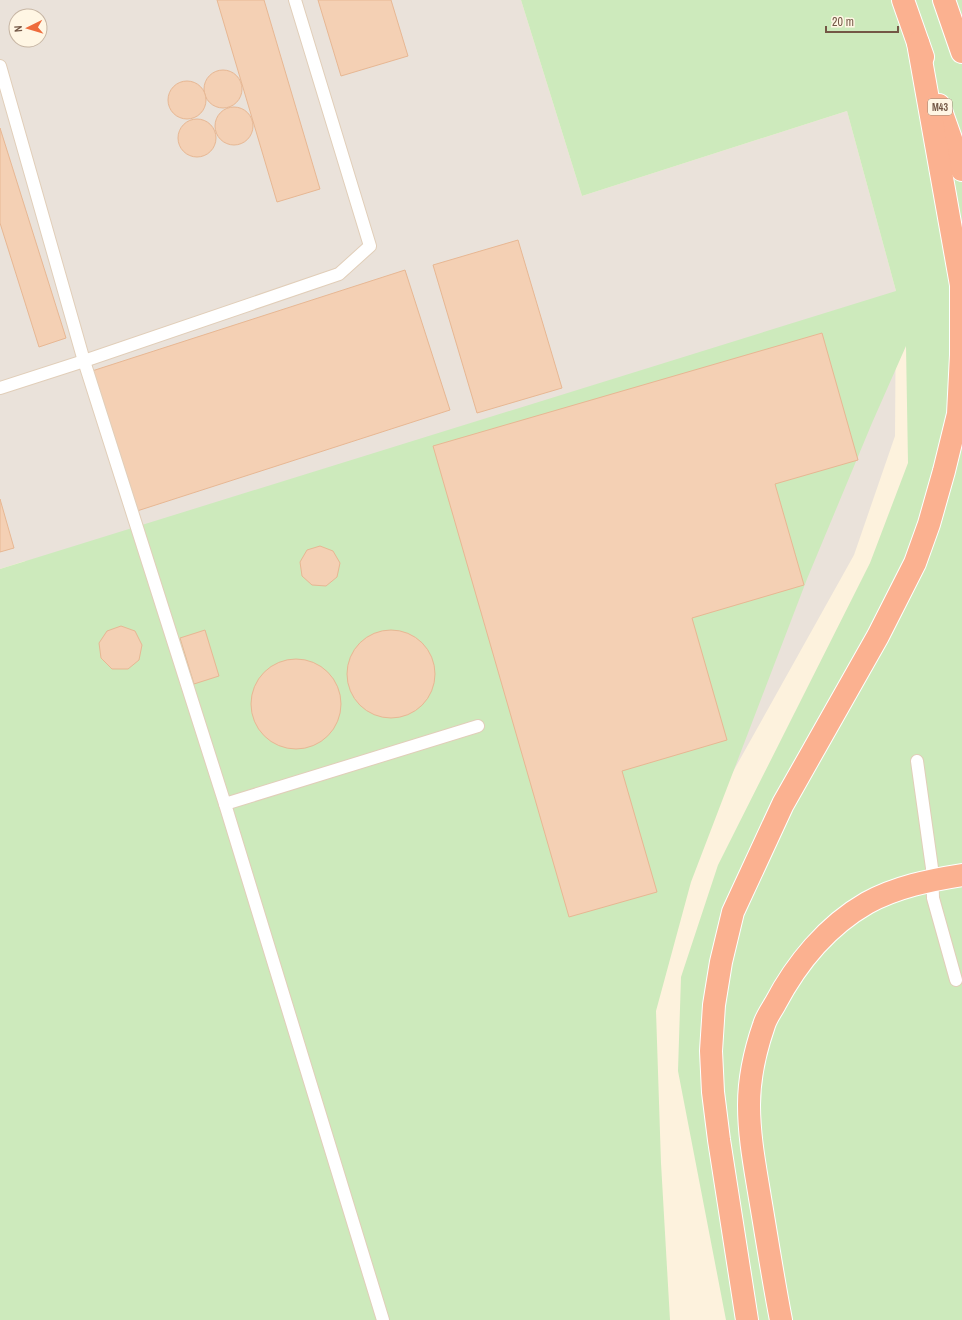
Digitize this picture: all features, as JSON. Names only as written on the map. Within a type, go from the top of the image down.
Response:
[{"type":"highway","name":"M43","points":[[903,0],[962,170]]},
{"type":"highway","points":[[944,0],[960,43]]},
{"type":"highway","points":[[747,1320],[718,1140],[713,1092],[711,1051],[714,1005],[729,926],[733,912],[764,842],[783,804],[878,636],[915,563],[929,524],[958,414],[961,355],[961,286],[918,43]]},
{"type":"highway","points":[[781,1320],[751,1141],[749,1105],[753,1066],[764,1024],[783,988],[808,954],[833,927],[867,903],[898,890],[933,880],[962,875]]},
{"type":"lane","points":[[0,388],[339,274],[370,246],[294,0]]},
{"type":"lane","points":[[0,66],[84,361],[226,804],[383,1320]]},
{"type":"lane","points":[[226,804],[478,726]]},
{"type":"lane","points":[[917,761],[932,868],[933,898],[956,980]]},
{"type":"shaded area","points":[[0,0],[521,0],[582,196],[847,111],[896,291],[895,436],[854,555],[687,854],[656,952],[604,1320],[25,561],[0,569]]},
{"type":"green space","points":[[521,0],[962,0],[962,1320],[726,1320],[678,1071],[681,977],[718,865],[870,563],[908,463],[906,346],[807,579],[691,882],[656,1011],[661,1163],[670,1320],[0,1320],[0,569],[896,291],[847,111],[582,196]]},
{"type":"building","points":[[217,0],[264,0],[320,189],[277,202]]},
{"type":"building","points":[[318,0],[391,0],[408,56],[341,76]]},
{"type":"building","points":[[223,70],[236,76],[242,89],[236,102],[223,108],[210,102],[204,89],[210,76]]},
{"type":"building","points":[[187,81],[200,87],[206,100],[200,113],[187,119],[174,113],[168,100],[174,87]]},
{"type":"building","points":[[234,107],[247,113],[253,126],[247,139],[234,145],[221,139],[215,126],[221,113]]},
{"type":"building","points":[[197,119],[210,125],[216,138],[210,151],[197,157],[184,151],[178,138],[184,125]]},
{"type":"building","points":[[0,128],[66,338],[39,347],[0,223]]},
{"type":"building","points":[[518,240],[562,388],[477,413],[433,265]]},
{"type":"building","points":[[405,270],[450,410],[137,511],[92,371]]},
{"type":"building","points":[[822,333],[858,460],[775,484],[804,585],[692,618],[727,740],[622,771],[657,892],[569,917],[433,446]]},
{"type":"building","points":[[0,499],[14,548],[0,552]]},
{"type":"building","points":[[320,546],[333,551],[340,563],[337,577],[326,586],[312,585],[302,576],[300,562],[307,550]]},
{"type":"building","points":[[121,626],[135,631],[142,645],[139,660],[128,669],[112,669],[101,658],[99,643],[107,631]]},
{"type":"building","points":[[205,630],[219,676],[194,684],[180,638]]},
{"type":"building","points":[[391,630],[408,633],[416,637],[428,649],[432,657],[435,674],[432,691],[428,699],[416,711],[408,715],[391,718],[374,715],[366,711],[354,699],[350,691],[347,674],[350,657],[354,649],[366,637],[374,633]]},
{"type":"building","points":[[296,659],[313,662],[328,672],[338,687],[341,704],[338,721],[328,736],[313,746],[296,749],[279,746],[264,736],[254,721],[251,704],[254,687],[264,672],[279,662]]}]
